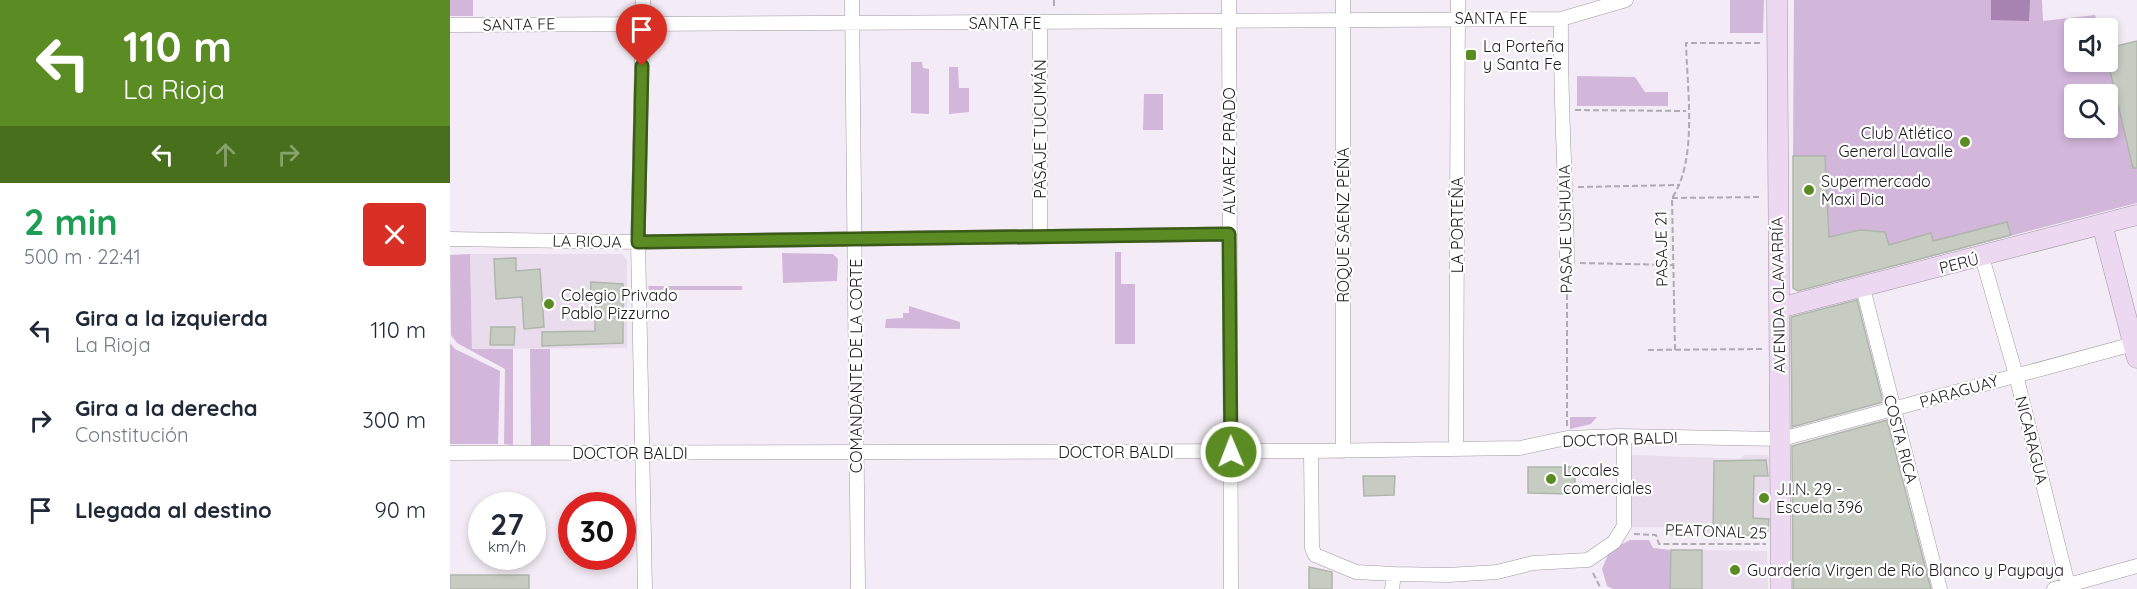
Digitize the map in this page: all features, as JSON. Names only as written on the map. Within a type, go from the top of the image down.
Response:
[{"type":"street","points":[[643,0],[638,242],[645,589]]},
{"type":"street","name":"COMANDANTE DE LA CORTE","points":[[852,0],[858,589]]},
{"type":"street","name":"ALVAREZ PRADO","points":[[1228,0],[1231,589]]},
{"type":"street","name":"ROQUE SAENZ PEÑA","points":[[1343,0],[1343,451]]},
{"type":"street","name":"LA PORTEÑA","points":[[1456,449],[1458,0]]},
{"type":"street","name":"SANTA FE","points":[[450,25],[643,22],[1040,23],[1343,18],[1561,19],[1626,0]]},
{"type":"street","name":"AVENIDA OLAVARRÍA","points":[[1777,0],[1778,349],[1782,439],[1781,589]]},
{"type":"street","name":"PASAJE USHUAIA","points":[[1561,19],[1560,110],[1566,187],[1567,262]]},
{"type":"street","name":"PASAJE TUCUMÁN","points":[[1040,23],[1040,236]]},
{"type":"street","name":"PERÚ","points":[[1779,308],[1983,257],[2137,215]]},
{"type":"street","points":[[2102,225],[2136,348]]},
{"type":"street","name":"LA RIOJA","points":[[450,239],[638,242],[855,237],[1229,234]]},
{"type":"street","name":"NICARAGUA","points":[[1983,257],[2016,375],[2064,588]]},
{"type":"street","name":"COSTA RICA","points":[[1863,288],[1940,589]]},
{"type":"street","name":"PARAGUAY","points":[[1782,439],[2016,375],[2136,348]]},
{"type":"street","points":[[1311,451],[1312,548],[1315,555],[1356,572],[1448,575],[1497,572],[1533,563],[1588,560],[1614,542],[1624,526],[1624,436]]},
{"type":"street","name":"DOCTOR BALDI","points":[[450,453],[1343,451],[1520,448],[1567,438],[1624,436],[1782,439]]},
{"type":"street","points":[[2064,588],[2137,566]]},
{"type":"street","points":[[1392,589],[1394,574]]},
{"type":"path","name":"PASAJE 21","points":[[1675,350],[1672,198],[1680,185],[1687,158],[1686,43],[1776,44]]},
{"type":"path","points":[[1560,110],[1687,111]]},
{"type":"path","points":[[1566,187],[1680,185]]},
{"type":"path","points":[[1672,198],[1777,197]]},
{"type":"path","points":[[1567,262],[1673,265]]},
{"type":"path","name":"PASAJE USHUAIA","points":[[1567,262],[1567,438]]},
{"type":"path","points":[[1648,350],[1778,349]]},
{"type":"path","name":"PEATONAL 25","points":[[1620,533],[1656,534],[1659,543],[1781,544]]},
{"type":"path","points":[[1588,560],[1601,589]]},
{"type":"shaded area","points":[[450,0],[473,0],[473,16],[450,16]]},
{"type":"shaded area","points":[[1730,0],[1764,0],[1763,33],[1730,33]]},
{"type":"shaded area","name":"Club Atlético General Lavalle","points":[[1794,0],[2042,0],[2043,21],[2064,19],[2064,72],[2118,72],[2118,46],[2137,41],[2137,203],[1895,266],[1885,232],[1860,230],[1829,237],[1825,156],[1793,156]]},
{"type":"shaded area","points":[[1991,0],[2030,0],[2029,21],[1991,20]]},
{"type":"shaded area","name":"Club Atlético General Lavalle","points":[[2095,15],[2096,18],[2069,18]]},
{"type":"shaded area","points":[[911,62],[922,62],[923,68],[929,69],[929,114],[911,113]]},
{"type":"shaded area","points":[[949,67],[958,67],[959,88],[969,88],[969,112],[949,114]]},
{"type":"shaded area","points":[[1577,76],[1635,77],[1645,92],[1668,92],[1668,106],[1577,106]]},
{"type":"shaded area","points":[[1144,94],[1163,94],[1163,130],[1143,130]]},
{"type":"shaded area","points":[[1115,252],[1121,252],[1121,284],[1135,284],[1135,344],[1115,344]]},
{"type":"shaded area","points":[[782,253],[833,254],[838,259],[837,281],[783,283]]},
{"type":"shaded area","name":"Colegio Privado Pablo Pizzurno","points":[[470,254],[622,254],[627,260],[627,348],[472,349]]},
{"type":"shaded area","points":[[470,254],[472,349],[513,349],[513,445],[504,444],[505,369],[457,343],[451,335],[450,255]]},
{"type":"shaded area","points":[[648,286],[742,286],[742,290],[649,290]]},
{"type":"shaded area","points":[[909,306],[960,322],[960,329],[885,328],[886,319],[903,318],[903,313],[909,313]]},
{"type":"shaded area","points":[[450,343],[455,349],[500,371],[498,444],[450,444]]},
{"type":"shaded area","points":[[530,349],[550,349],[550,445],[531,446]]},
{"type":"shaded area","points":[[1570,417],[1597,417],[1591,424],[1570,429]]},
{"type":"shaded area","points":[[1633,455],[1740,459],[1744,455],[1767,455],[1772,461],[1771,527],[1767,535],[1665,536],[1665,527],[1629,527],[1630,457]]},
{"type":"shaded area","points":[[1630,540],[1649,540],[1653,548],[1671,550],[1670,589],[1613,589],[1607,586],[1602,569],[1610,550]]},
{"type":"shaded area","name":"Guardería Virgen de Río Blanco y Paypaya","points":[[1702,550],[1767,551],[1768,589],[1702,589]]},
{"type":"building","points":[[2137,41],[2137,168],[2133,168],[2118,105],[2118,84],[2113,84],[2110,72],[2118,72],[2118,46]]},
{"type":"building","name":"Supermercado Maxi Dia","points":[[1793,156],[1825,156],[1829,237],[1860,230],[1885,232],[1889,245],[1931,233],[1933,241],[2007,222],[2011,235],[1798,291],[1793,288]]},
{"type":"building","points":[[516,258],[516,271],[540,269],[544,327],[524,329],[522,297],[496,299],[494,259]]},
{"type":"building","points":[[591,282],[623,284],[623,343],[542,346],[542,332],[595,331],[595,302],[590,302]]},
{"type":"building","points":[[1857,300],[1883,402],[1792,427],[1791,317]]},
{"type":"building","points":[[491,327],[515,327],[514,345],[490,345]]},
{"type":"building","points":[[1887,420],[1931,589],[1793,589],[1792,446]]},
{"type":"building","points":[[1766,460],[1768,476],[1754,476],[1753,518],[1769,519],[1767,535],[1713,536],[1714,461]]},
{"type":"building","name":"Locales comerciales","points":[[1528,467],[1575,467],[1575,494],[1528,493]]},
{"type":"building","points":[[1363,476],[1395,476],[1394,495],[1364,496]]},
{"type":"building","points":[[1671,550],[1702,550],[1702,589],[1670,589]]},
{"type":"building","points":[[1309,567],[1332,572],[1332,589],[1309,589]]},
{"type":"building","points":[[450,575],[529,575],[529,589],[450,589]]},
{"type":"place","name":"La Porteña y Santa Fe","points":[[1471,55]]},
{"type":"place","name":"Club Atlético General Lavalle","points":[[1965,142]]},
{"type":"place","name":"Supermercado Maxi Dia","points":[[1809,190]]},
{"type":"place","name":"Colegio Privado Pablo Pizzurno","points":[[549,304]]},
{"type":"place","name":"Locales comerciales","points":[[1551,479]]},
{"type":"place","name":"J.I.N. 29 - Escuela 396","points":[[1764,498]]},
{"type":"place","name":"Guardería Virgen de Río Blanco y Paypaya","points":[[1735,570]]},
{"type":"route","points":[[642,66],[638,242],[855,237],[1229,234],[1231,452]]}]
